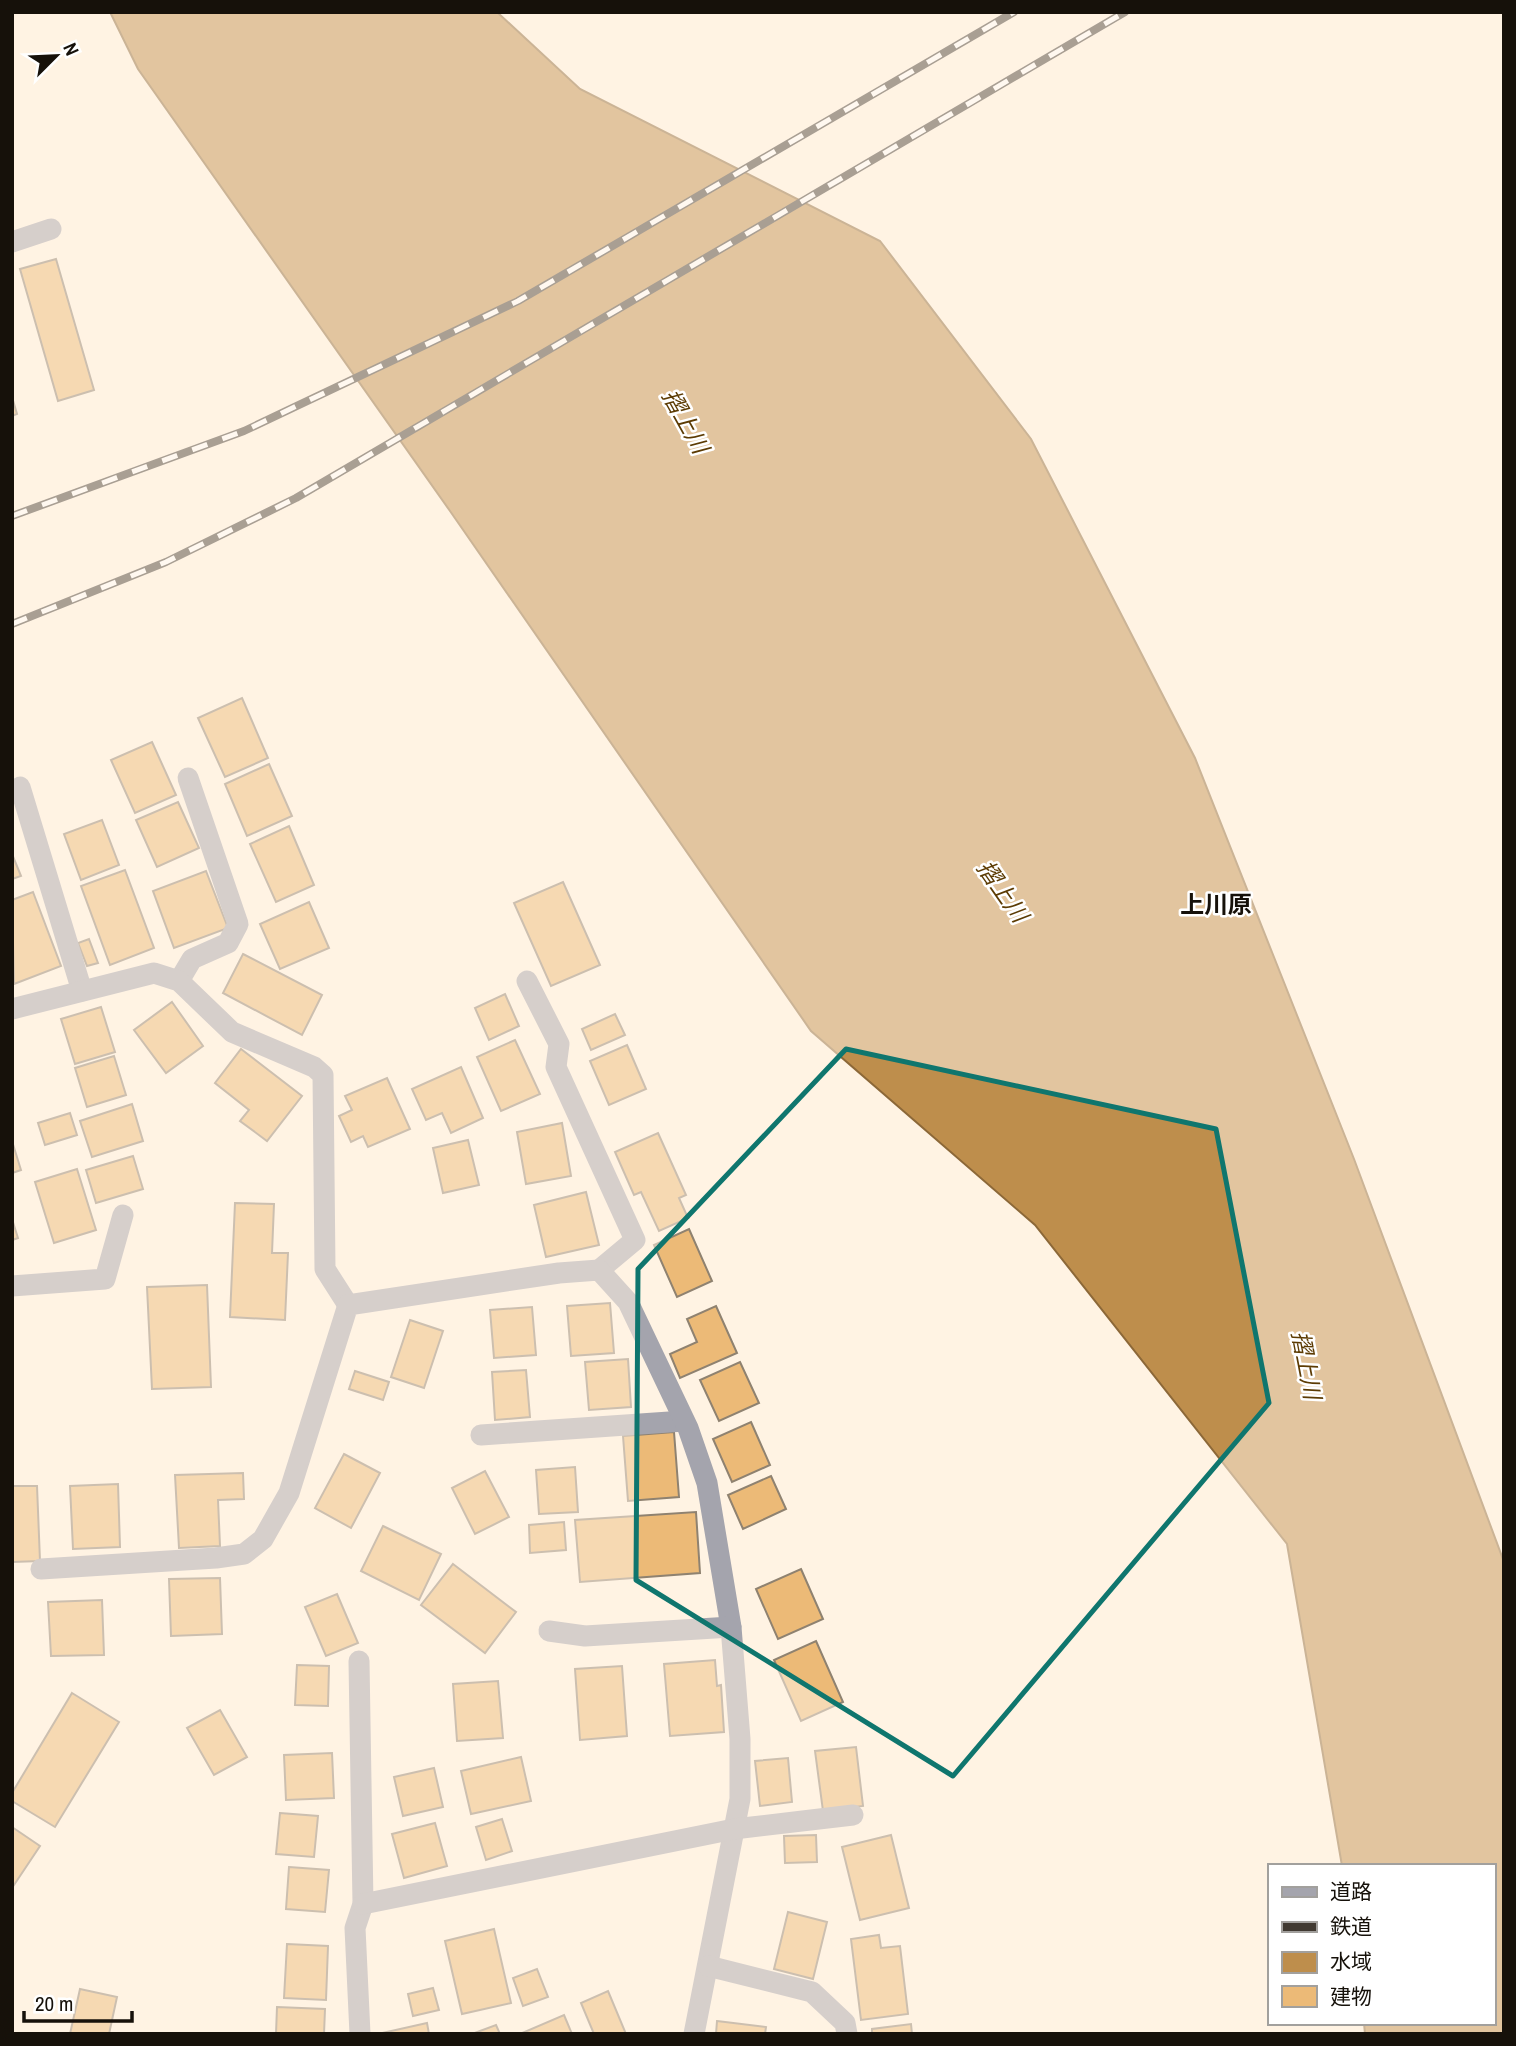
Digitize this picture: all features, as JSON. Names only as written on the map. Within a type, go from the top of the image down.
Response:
[{"type":"street","points":[[12,242],[51,229]]},
{"type":"street","points":[[179,981],[192,959],[228,943],[238,924],[188,778]]},
{"type":"street","points":[[20,787],[82,991]]},
{"type":"street","points":[[12,1009],[154,973],[179,981],[232,1032],[314,1067],[323,1075],[325,1269],[348,1305],[289,1493],[264,1539],[244,1554],[216,1558],[41,1569]]},
{"type":"street","points":[[348,1305],[559,1273],[599,1270],[635,1240],[556,1067],[559,1044],[527,981]]},
{"type":"street","points":[[12,1286],[105,1279],[123,1215]]},
{"type":"street","points":[[599,1270],[628,1302],[684,1421],[707,1483],[731,1627],[740,1739],[740,1799],[694,2034]]},
{"type":"street","points":[[481,1435],[684,1421]]},
{"type":"street","points":[[549,1632],[585,1636],[731,1627]]},
{"type":"street","points":[[359,1661],[363,1904],[355,1928],[360,2034]]},
{"type":"street","points":[[363,1904],[734,1829],[853,1815]]},
{"type":"street","points":[[708,1966],[812,1992],[845,2023],[847,2034]]},
{"type":"highlighted area","points":[[846,1049],[1216,1129],[1269,1403],[953,1776],[636,1580],[638,1269]]},
{"type":"water","name":"摺上川","points":[[110,12],[497,12],[580,89],[880,241],[1031,439],[1195,758],[1354,1159],[1504,1562],[1504,2034],[1365,2034],[1364,2025],[1495,2025],[1495,1864],[1342,1864],[1287,1544],[1035,1225],[811,1031],[450,511],[138,69]]},
{"type":"building","points":[[56,259],[94,390],[58,401],[20,269]]},
{"type":"building","points":[[12,397],[17,414],[12,416]]},
{"type":"building","points":[[242,698],[268,758],[225,777],[198,718]]},
{"type":"building","points":[[152,742],[176,795],[135,813],[111,760]]},
{"type":"building","points":[[269,764],[292,816],[247,836],[225,784]]},
{"type":"building","points":[[178,802],[199,848],[157,867],[136,820]]},
{"type":"building","points":[[102,820],[119,865],[81,880],[64,834]]},
{"type":"building","points":[[289,826],[314,885],[276,902],[250,844]]},
{"type":"building","points":[[12,854],[21,876],[12,879]]},
{"type":"building","points":[[125,870],[154,948],[110,965],[81,886]]},
{"type":"building","points":[[206,871],[228,928],[174,948],[153,891]]},
{"type":"building","points":[[563,882],[600,965],[551,986],[514,903]]},
{"type":"building","points":[[33,892],[61,966],[14,984],[12,900]]},
{"type":"building","points":[[309,902],[329,948],[280,969],[260,924]]},
{"type":"building","points":[[89,939],[98,963],[87,966],[78,943]]},
{"type":"building","points":[[243,954],[322,995],[302,1035],[223,993]]},
{"type":"building","points":[[505,994],[519,1026],[489,1040],[475,1008]]},
{"type":"building","points":[[172,1002],[203,1046],[166,1073],[134,1030]]},
{"type":"building","points":[[101,1007],[115,1052],[75,1064],[61,1019]]},
{"type":"building","points":[[615,1014],[625,1035],[591,1050],[582,1029]]},
{"type":"building","points":[[515,1040],[540,1094],[501,1111],[477,1057]]},
{"type":"building","points":[[627,1045],[646,1089],[609,1105],[590,1061]]},
{"type":"building","points":[[241,1049],[302,1096],[267,1141],[240,1121],[249,1110],[215,1083]]},
{"type":"building","points":[[114,1056],[126,1095],[87,1107],[75,1068]]},
{"type":"building","points":[[461,1067],[483,1118],[451,1133],[442,1113],[426,1120],[412,1089]]},
{"type":"building","points":[[387,1078],[410,1129],[368,1147],[363,1136],[351,1142],[339,1116],[352,1110],[345,1096]]},
{"type":"building","points":[[132,1104],[143,1141],[92,1157],[80,1121]]},
{"type":"building","points":[[70,1113],[77,1135],[45,1145],[38,1123]]},
{"type":"building","points":[[562,1123],[571,1176],[526,1184],[517,1132]]},
{"type":"building","points":[[658,1133],[686,1195],[679,1198],[688,1218],[659,1231],[641,1192],[634,1195],[615,1152]]},
{"type":"building","points":[[468,1140],[479,1185],[443,1193],[433,1148]]},
{"type":"building","points":[[12,1141],[21,1170],[12,1173]]},
{"type":"building","points":[[133,1156],[143,1189],[96,1203],[86,1170]]},
{"type":"building","points":[[77,1169],[96,1230],[54,1243],[35,1182]]},
{"type":"building","points":[[586,1192],[599,1245],[546,1257],[534,1205]]},
{"type":"building","points":[[235,1203],[274,1204],[272,1253],[288,1253],[285,1320],[230,1317]]},
{"type":"building","points":[[12,1219],[18,1238],[12,1240]]},
{"type":"building","points":[[689,1229],[712,1281],[677,1297],[654,1245]]},
{"type":"building","points":[[207,1285],[211,1387],[152,1389],[147,1287]]},
{"type":"building","points":[[610,1303],[614,1353],[571,1356],[567,1306]]},
{"type":"building","points":[[716,1306],[737,1353],[680,1378],[670,1354],[697,1342],[687,1319]]},
{"type":"building","points":[[532,1307],[536,1355],[494,1358],[490,1310]]},
{"type":"building","points":[[410,1320],[443,1331],[424,1388],[391,1377]]},
{"type":"building","points":[[628,1359],[631,1407],[589,1410],[585,1362]]},
{"type":"building","points":[[740,1362],[759,1403],[719,1421],[700,1380]]},
{"type":"building","points":[[526,1370],[530,1417],[495,1420],[492,1372]]},
{"type":"building","points":[[355,1371],[389,1382],[383,1400],[349,1389]]},
{"type":"building","points":[[751,1422],[770,1465],[732,1482],[713,1439]]},
{"type":"building","points":[[674,1432],[679,1497],[628,1501],[623,1436]]},
{"type":"building","points":[[344,1454],[380,1473],[351,1528],[315,1508]]},
{"type":"building","points":[[575,1467],[578,1512],[539,1514],[536,1470]]},
{"type":"building","points":[[485,1471],[509,1517],[475,1534],[452,1488]]},
{"type":"building","points":[[243,1473],[244,1499],[218,1500],[220,1546],[179,1548],[175,1475]]},
{"type":"building","points":[[771,1476],[786,1509],[743,1529],[728,1495]]},
{"type":"building","points":[[118,1484],[120,1547],[73,1549],[70,1486]]},
{"type":"building","points":[[12,1486],[37,1486],[40,1561],[12,1562]]},
{"type":"building","points":[[696,1512],[700,1573],[580,1582],[575,1520]]},
{"type":"building","points":[[564,1522],[566,1550],[530,1553],[529,1525]]},
{"type":"building","points":[[383,1526],[441,1554],[419,1600],[361,1571]]},
{"type":"building","points":[[453,1564],[516,1612],[485,1653],[421,1605]]},
{"type":"building","points":[[801,1569],[823,1619],[778,1639],[756,1589]]},
{"type":"building","points":[[220,1578],[222,1634],[171,1636],[169,1579]]},
{"type":"building","points":[[337,1594],[358,1643],[326,1656],[305,1607]]},
{"type":"building","points":[[102,1600],[104,1655],[51,1656],[48,1602]]},
{"type":"building","points":[[816,1641],[843,1702],[801,1721],[774,1660]]},
{"type":"building","points":[[715,1660],[717,1686],[721,1685],[724,1732],[670,1736],[664,1664]]},
{"type":"building","points":[[297,1665],[329,1666],[328,1706],[295,1705]]},
{"type":"building","points":[[622,1666],[627,1736],[580,1740],[575,1669]]},
{"type":"building","points":[[498,1681],[503,1738],[457,1741],[453,1684]]},
{"type":"building","points":[[72,1693],[119,1722],[55,1827],[12,1801],[12,1793]]},
{"type":"building","points":[[220,1710],[247,1757],[214,1775],[187,1728]]},
{"type":"building","points":[[856,1747],[863,1806],[823,1811],[815,1751]]},
{"type":"building","points":[[332,1753],[334,1798],[286,1800],[284,1755]]},
{"type":"building","points":[[521,1757],[531,1801],[471,1814],[461,1771]]},
{"type":"building","points":[[788,1758],[792,1802],[760,1806],[755,1761]]},
{"type":"building","points":[[434,1768],[443,1807],[403,1816],[394,1777]]},
{"type":"building","points":[[280,1813],[318,1816],[314,1857],[276,1854]]},
{"type":"building","points":[[502,1819],[512,1851],[486,1860],[476,1827]]},
{"type":"building","points":[[435,1823],[447,1866],[404,1878],[392,1834]]},
{"type":"building","points":[[12,1827],[40,1846],[12,1888]]},
{"type":"building","points":[[816,1835],[817,1862],[785,1863],[784,1836]]},
{"type":"building","points":[[891,1835],[909,1908],[860,1920],[842,1847]]},
{"type":"building","points":[[289,1867],[329,1870],[325,1912],[286,1909]]},
{"type":"building","points":[[788,1912],[827,1922],[813,1979],[774,1969]]},
{"type":"building","points":[[494,1929],[511,2003],[462,2014],[445,1941]]},
{"type":"building","points":[[879,1935],[881,1948],[900,1946],[908,2014],[861,2020],[851,1939]]},
{"type":"building","points":[[287,1944],[328,1946],[326,2000],[284,1998]]},
{"type":"building","points":[[537,1969],[548,1997],[523,2006],[513,1978]]},
{"type":"building","points":[[433,1988],[439,2010],[413,2016],[408,1994]]},
{"type":"building","points":[[80,1989],[117,1997],[109,2034],[70,2034]]},
{"type":"building","points":[[608,1991],[626,2034],[594,2034],[581,2003]]},
{"type":"building","points":[[277,2007],[325,2009],[324,2034],[276,2034]]},
{"type":"building","points":[[564,2015],[572,2034],[520,2034]]},
{"type":"building","points":[[717,2021],[766,2027],[765,2034],[716,2034]]},
{"type":"building","points":[[427,2023],[429,2034],[382,2034],[382,2033]]},
{"type":"building","points":[[911,2024],[912,2034],[872,2034],[872,2029]]},
{"type":"building","points":[[496,2025],[500,2034],[472,2034]]},
{"type":"railway","points":[[12,516],[244,431],[518,301],[1014,12]]},
{"type":"railway","points":[[12,624],[166,562],[296,498],[1125,12]]},
{"type":"district","name":"上川原","points":[[1216,904]]}]
